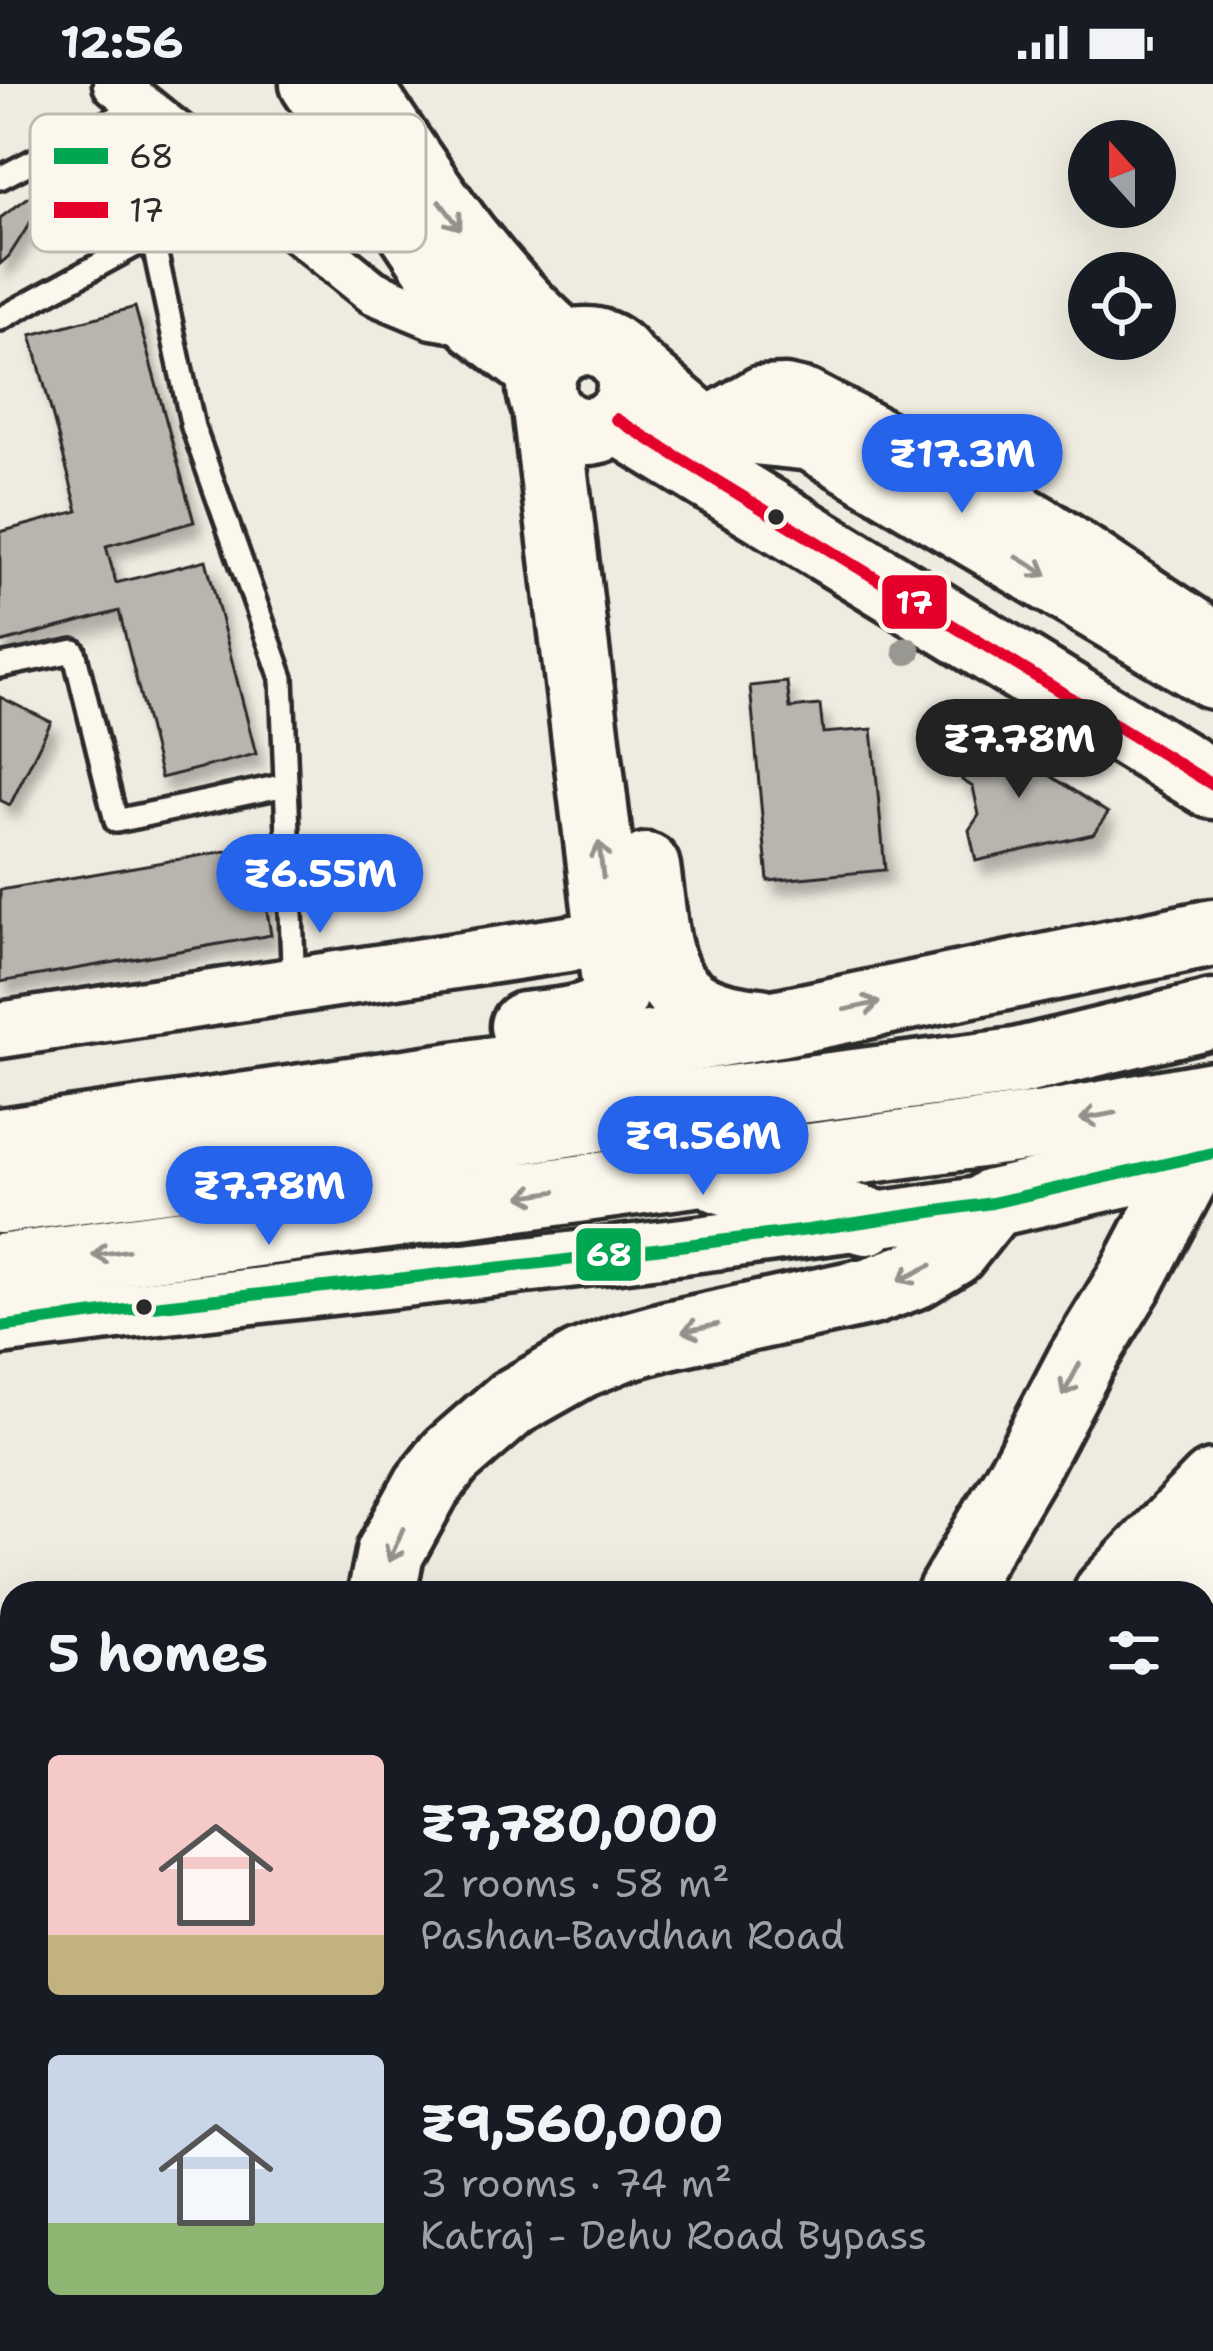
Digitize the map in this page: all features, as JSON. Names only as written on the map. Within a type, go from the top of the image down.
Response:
[{"type":"main road","points":[[311,84],[331,114]]},
{"type":"main road","points":[[360,84],[380,114]]},
{"type":"main road","points":[[0,1106],[568,1020],[601,1012],[613,1002],[633,934],[581,390],[525,307],[426,181]]},
{"type":"main road","points":[[424,252],[476,324],[1203,769]]},
{"type":"main road","points":[[581,390],[698,425],[812,437],[1213,675]]},
{"type":"main road","points":[[698,425],[1203,769]]},
{"type":"main road","points":[[0,1142],[536,1064],[779,1023],[1213,933]]},
{"type":"main road","points":[[633,934],[678,994],[712,1014],[779,1023]]},
{"type":"main road","points":[[0,1172],[956,1037],[1213,987]]},
{"type":"main road","points":[[0,1200],[1016,1062],[1213,1015]]},
{"type":"main road","points":[[0,1268],[1045,1125],[1207,1134]]},
{"type":"main road","points":[[384,1581],[390,1553],[427,1486],[451,1456],[512,1403],[581,1364],[668,1335],[815,1305],[915,1275],[953,1252],[992,1203],[1207,1134]]},
{"type":"main road","points":[[959,1581],[1131,1279],[1207,1134]]},
{"type":"main road","points":[[695,1172],[867,1221]]},
{"type":"main road","points":[[1120,1581],[1213,1484]]},
{"type":"street","points":[[128,95],[152,114]]},
{"type":"street","points":[[323,252],[373,292],[433,317],[476,324]]},
{"type":"street","points":[[698,425],[759,388],[808,392],[1043,519],[1213,632]]},
{"type":"street","points":[[0,1030],[633,934]]},
{"type":"street","points":[[0,1327],[550,1262],[992,1203]]},
{"type":"lane","points":[[99,114],[128,95]]},
{"type":"lane","points":[[0,178],[30,159]]},
{"type":"lane","points":[[0,319],[123,252]]},
{"type":"lane","points":[[156,252],[194,427],[282,678],[293,964]]},
{"type":"lane","points":[[0,666],[74,650],[116,820],[286,785]]},
{"type":"building","points":[[30,196],[30,223],[0,264],[0,218]]},
{"type":"building","points":[[135,307],[194,522],[106,546],[116,583],[206,560],[256,754],[161,778],[119,611],[0,643],[0,532],[78,511],[31,335]]},
{"type":"building","points":[[787,682],[790,708],[820,705],[823,733],[872,729],[885,870],[768,881],[750,686]]},
{"type":"building","points":[[0,697],[51,722],[10,805],[0,800]]},
{"type":"building","points":[[972,725],[1108,813],[1093,834],[976,861],[969,830],[979,815],[973,787],[962,780],[955,751]]},
{"type":"building","points":[[256,846],[271,935],[0,982],[0,890]]},
{"type":"transit line","name":"17","points":[[616,419],[1213,785]]},
{"type":"transit line","name":"68","points":[[0,1327],[808,1230],[992,1203],[1213,1153]]}]
